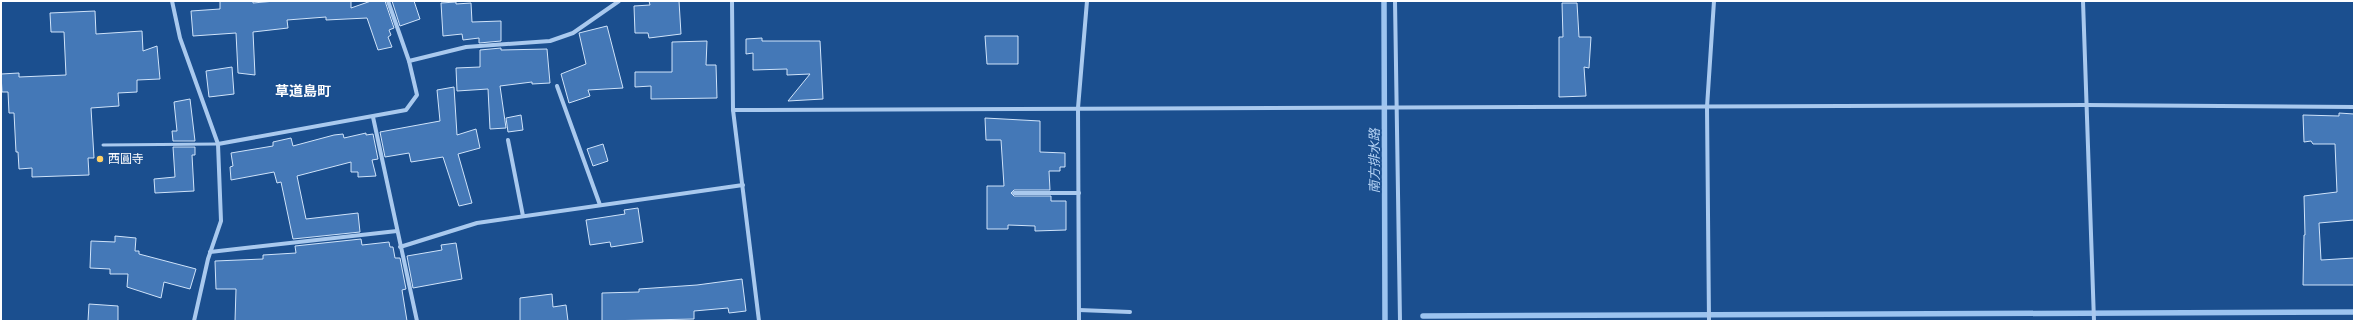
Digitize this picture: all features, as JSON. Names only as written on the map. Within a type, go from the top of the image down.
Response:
[{"type":"street","points":[[172,1],[180,38],[218,144],[221,221],[210,252],[194,321]]},
{"type":"street","points":[[218,144],[406,110],[417,95],[409,61],[388,1]]},
{"type":"street","points":[[409,61],[466,47],[550,41],[573,33],[619,1]]},
{"type":"street","points":[[732,1],[733,110],[759,321]]},
{"type":"street","points":[[1079,321],[1078,108],[1087,1]]},
{"type":"street","points":[[1395,1],[1394,107],[1400,321]]},
{"type":"street","points":[[1709,320],[1707,107],[1714,1]]},
{"type":"street","points":[[2083,1],[2094,321]]},
{"type":"street","points":[[557,86],[600,205]]},
{"type":"street","points":[[733,110],[1372,107],[2354,107]]},
{"type":"street","points":[[373,117],[417,321]]},
{"type":"street","points":[[508,140],[523,216]]},
{"type":"street","points":[[400,247],[477,223],[743,185]]},
{"type":"street","points":[[1014,192],[1079,193]]},
{"type":"street","points":[[210,252],[397,231]]},
{"type":"street","points":[[1079,310],[1130,312]]},
{"type":"lane","points":[[103,145],[218,144]]},
{"type":"building","points":[[220,1],[253,1],[253,3],[275,1],[351,1],[351,8],[371,1],[385,1],[394,28],[389,30],[391,35],[388,37],[392,47],[378,50],[367,18],[326,20],[326,17],[287,20],[288,28],[253,32],[255,75],[238,73],[236,33],[193,36],[191,11],[220,9]]},
{"type":"building","points":[[392,1],[414,1],[420,19],[400,26]]},
{"type":"building","points":[[649,1],[679,1],[681,34],[649,38],[648,33],[635,33],[634,6],[650,5]]},
{"type":"building","points":[[456,2],[456,4],[471,3],[472,22],[501,21],[501,41],[479,43],[479,38],[463,40],[462,34],[443,36],[441,3]]},
{"type":"building","points":[[1562,3],[1577,3],[1579,37],[1591,37],[1589,68],[1584,67],[1586,96],[1559,97],[1559,37],[1563,37]]},
{"type":"building","points":[[95,11],[96,34],[142,31],[143,51],[157,46],[160,79],[137,80],[137,92],[118,93],[119,106],[91,108],[94,158],[88,158],[89,175],[32,177],[32,168],[19,169],[18,152],[16,152],[14,113],[9,113],[8,92],[2,92],[1,74],[19,73],[19,77],[66,75],[64,32],[51,32],[50,13]]},
{"type":"building","points":[[607,26],[623,88],[588,90],[590,96],[569,103],[561,74],[586,64],[579,33]]},
{"type":"building","points":[[985,36],[1018,36],[1018,64],[987,64]]},
{"type":"building","points":[[762,38],[762,41],[820,41],[823,99],[788,101],[810,74],[787,75],[787,69],[753,70],[753,53],[746,54],[746,39]]},
{"type":"building","points":[[707,41],[706,65],[716,65],[717,98],[651,99],[651,86],[635,87],[635,72],[672,72],[672,42]]},
{"type":"building","points":[[501,48],[501,50],[547,49],[550,83],[532,84],[532,82],[500,86],[506,128],[490,129],[488,89],[457,91],[456,68],[480,67],[480,50]]},
{"type":"building","points":[[232,67],[234,94],[209,97],[206,71]]},
{"type":"building","points":[[454,87],[457,135],[476,129],[480,148],[458,154],[472,203],[459,206],[443,157],[411,162],[409,153],[385,157],[380,132],[440,121],[437,90]]},
{"type":"building","points":[[190,99],[195,141],[173,141],[172,131],[177,131],[174,102]]},
{"type":"building","points":[[2339,113],[2354,114],[2354,220],[2319,223],[2321,260],[2354,258],[2354,285],[2303,285],[2305,235],[2304,196],[2337,192],[2335,144],[2313,144],[2311,141],[2304,142],[2303,115],[2339,116]]},
{"type":"building","points":[[521,115],[523,130],[508,132],[506,118]]},
{"type":"building","points":[[985,118],[1040,121],[1040,152],[1065,153],[1065,167],[1060,167],[1060,171],[1049,171],[1050,190],[1014,190],[1011,193],[1014,196],[1051,196],[1051,201],[1066,201],[1066,230],[1035,231],[1035,226],[1008,225],[1008,229],[987,229],[987,186],[1004,186],[1001,140],[986,140]]},
{"type":"building","points":[[366,133],[366,135],[373,134],[378,159],[372,160],[376,176],[358,177],[358,172],[351,172],[351,162],[297,176],[306,219],[358,213],[360,232],[293,239],[281,182],[277,183],[274,172],[231,180],[230,167],[233,166],[231,153],[273,146],[273,142],[291,138],[293,146],[334,135],[343,134],[344,138]]},
{"type":"building","points":[[603,144],[608,161],[593,166],[587,149]]},
{"type":"building","points":[[173,147],[195,147],[195,155],[192,155],[194,191],[155,193],[154,179],[175,177]]},
{"type":"building","points":[[638,208],[643,242],[611,247],[610,242],[590,245],[586,220],[625,214],[624,210]]},
{"type":"building","points":[[115,236],[136,238],[135,251],[139,251],[139,254],[196,269],[190,289],[164,282],[161,298],[127,287],[128,274],[110,274],[110,269],[90,268],[91,241],[115,242]]},
{"type":"building","points":[[361,239],[362,245],[389,242],[390,247],[393,247],[395,258],[400,258],[406,289],[402,290],[407,321],[235,321],[236,289],[216,289],[215,261],[263,259],[263,255],[296,253],[295,246]]},
{"type":"building","points":[[456,243],[462,279],[413,288],[407,256],[442,250],[441,245]]},
{"type":"building","points":[[742,279],[746,311],[729,313],[728,308],[694,311],[694,319],[602,321],[602,293],[639,292],[639,289],[697,285]]},
{"type":"building","points":[[552,294],[553,307],[566,305],[568,321],[520,321],[520,298]]},
{"type":"building","points":[[89,304],[118,306],[118,321],[88,321]]},
{"type":"waterway","name":"南方排水路","points":[[1384,1],[1385,321]]},
{"type":"waterway","points":[[1423,316],[2354,312]]},
{"type":"place","name":"西圓寺","points":[[100,159]]},
{"type":"district","name":"草道島町","points":[[303,91]]}]
